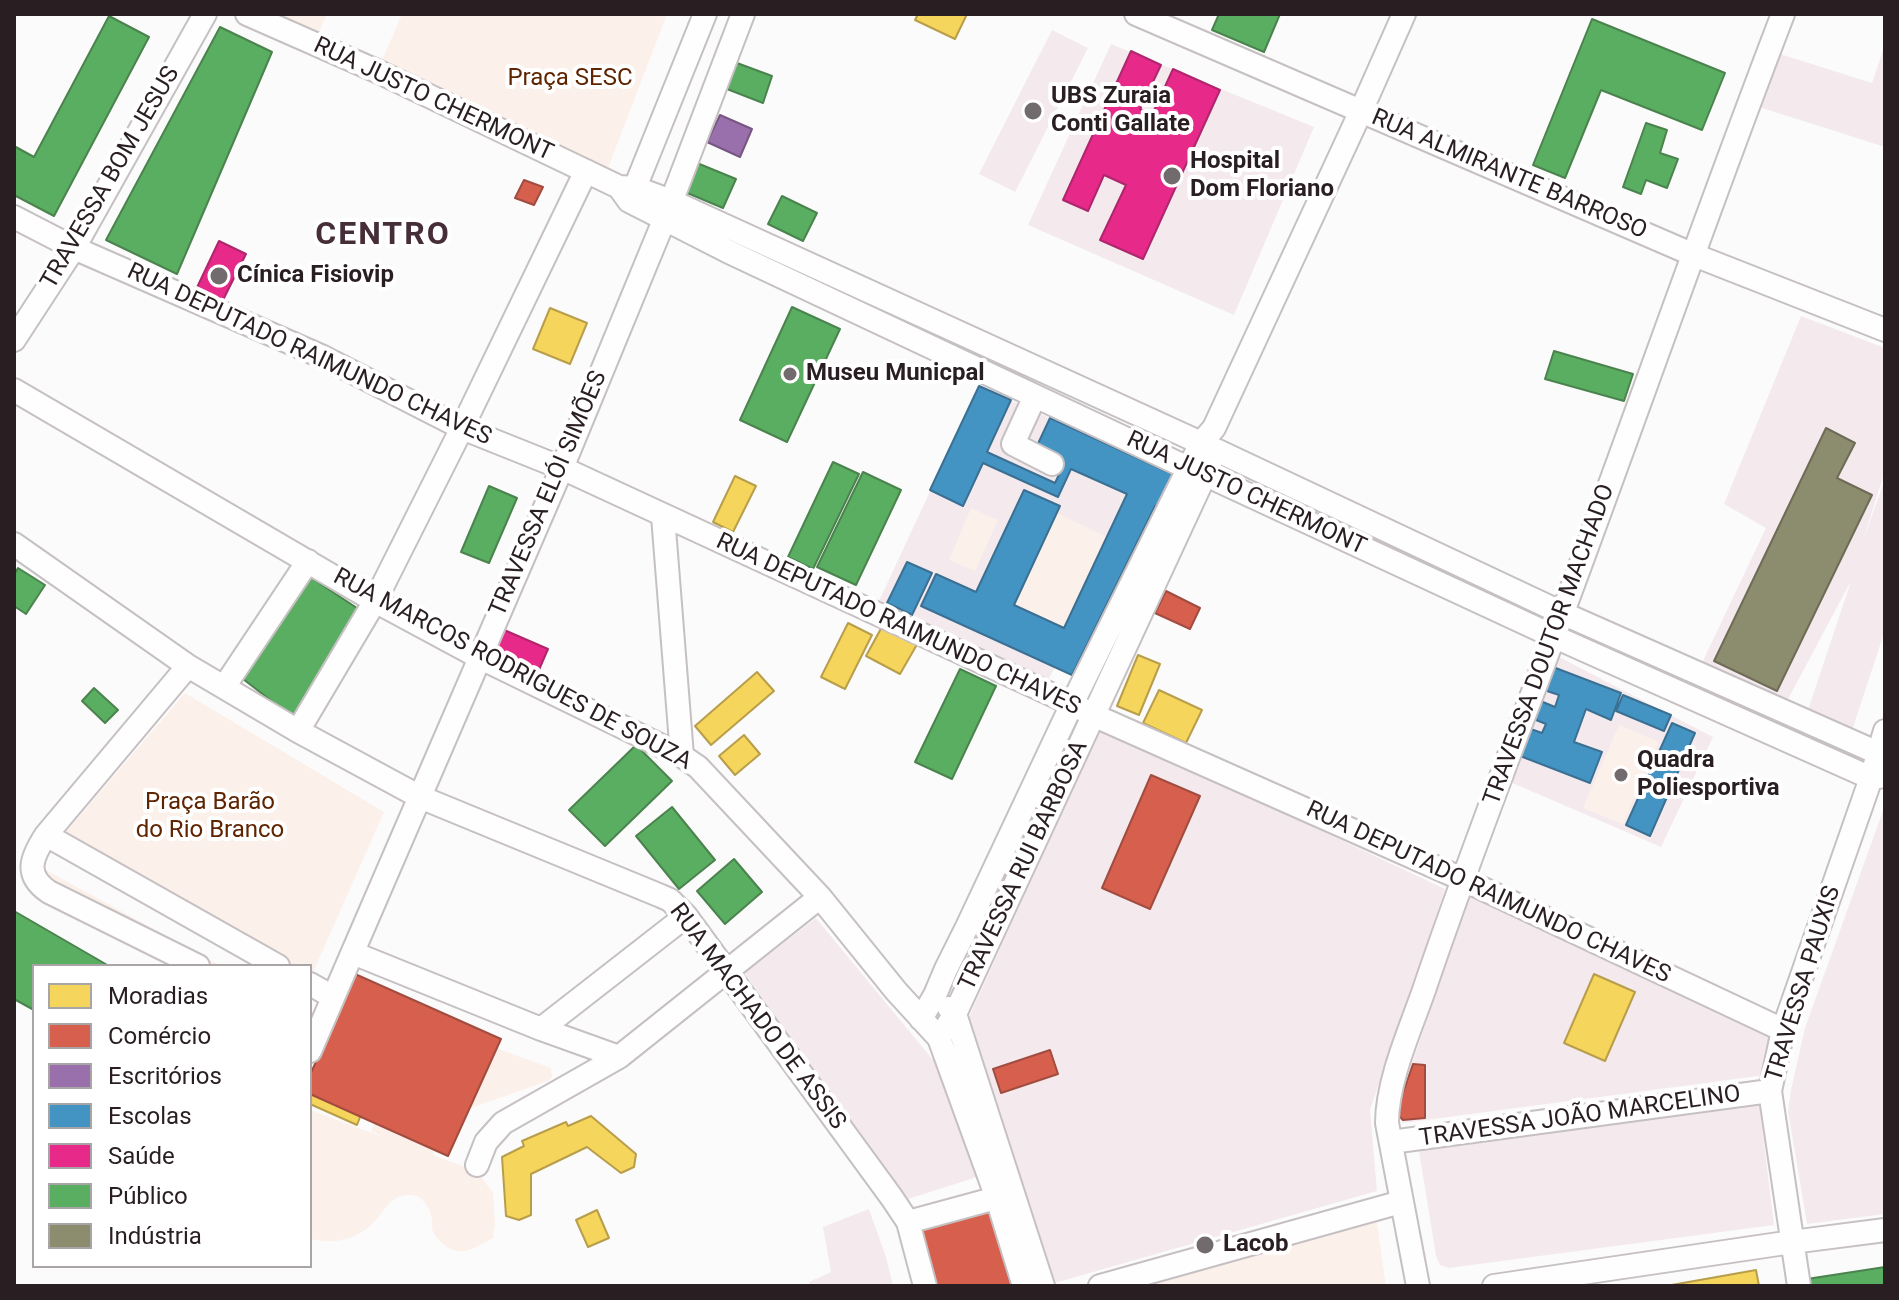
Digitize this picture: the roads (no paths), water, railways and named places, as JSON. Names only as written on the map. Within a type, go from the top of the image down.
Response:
[{"type":"street","name":"TRAVESSA BOM JESUS","points":[[14,340],[74,248],[205,14]]},
{"type":"street","name":"RUA JUSTO CHERMONT","points":[[247,14],[379,72],[668,210],[1210,440],[1880,767]]},
{"type":"street","points":[[628,192],[705,14]]},
{"type":"street","name":"TRAVESSA ELÓI SIMÕES","points":[[314,1025],[333,997],[353,953],[562,468],[668,210],[743,14]]},
{"type":"street","name":"RUA ALMIRANTE BARROSO","points":[[1136,14],[1694,255],[1885,330]]},
{"type":"street","name":"TRAVESSA RUI BARBOSA","points":[[939,1038],[955,1014],[1093,715],[1210,440],[1404,14]]},
{"type":"street","name":"TRAVESSA DOUTOR MACHADO","points":[[1418,1286],[1387,1115],[1398,1063],[1462,879],[1555,637],[1731,148],[1783,14]]},
{"type":"street","points":[[298,731],[375,601],[586,171]]},
{"type":"street","name":"RUA JUSTO CHERMONT","points":[[668,210],[727,251],[1555,637],[1880,767]]},
{"type":"street","name":"RUA DEPUTADO RAIMUNDO CHAVES","points":[[14,217],[74,248],[323,357],[462,428],[562,468],[1093,715],[1462,879],[1783,1030]]},
{"type":"street","name":"RUA MARCOS RODRIGUES DE SOUZA","points":[[14,390],[375,601],[479,657],[682,756],[710,778],[820,897],[896,991],[939,1038]]},
{"type":"street","points":[[1035,396],[1013,444],[1052,464]]},
{"type":"street","name":"TRAVESSA RUI BARBOSA","points":[[921,1019],[1072,704],[1197,471]]},
{"type":"street","points":[[663,516],[682,756]]},
{"type":"street","name":"RUA MACHADO DE ASSIS","points":[[14,544],[188,666],[298,731],[420,797],[677,905],[908,1222],[925,1286]]},
{"type":"street","points":[[224,687],[308,561]]},
{"type":"street","points":[[188,666],[46,835],[36,850],[32,872],[39,885],[49,892],[194,964]]},
{"type":"street","name":"TRAVESSA PAUXIS","points":[[1799,1286],[1770,1091],[1783,1030],[1880,767],[1885,731]]},
{"type":"street","points":[[46,835],[274,964]]},
{"type":"street","points":[[477,1165],[486,1142],[503,1123],[619,1057],[820,897]]},
{"type":"street","points":[[541,1029],[686,916]]},
{"type":"street","points":[[353,953],[619,1057]]},
{"type":"street","points":[[312,985],[333,997]]},
{"type":"street","points":[[896,991],[935,995],[955,1014],[1006,1195],[1024,1286]]},
{"type":"street","points":[[939,1038],[1043,1286]]},
{"type":"street","name":"TRAVESSA JOÃO MARCELINO","points":[[1391,1142],[1770,1091]]},
{"type":"street","points":[[908,1222],[1006,1195]]},
{"type":"street","points":[[1100,1286],[1401,1202]]},
{"type":"street","points":[[1494,1286],[1885,1230]]},
{"type":"place","name":"UBS Zuraia Conti Gallate","points":[[1033,111]]},
{"type":"place","name":"Hospital Dom Floriano","points":[[1172,176]]},
{"type":"place","name":"Cínica Fisiovip","points":[[219,276]]},
{"type":"place","name":"Museu Municpal","points":[[790,374]]},
{"type":"place","name":"Quadra Poliesportiva","points":[[1621,775]]},
{"type":"place","name":"Lacob","points":[[1205,1245]]},
{"type":"district","name":"CENTRO","points":[[383,236]]},
{"type":"park label","name":"Praça SESC","points":[[570,79]]},
{"type":"park label","name":"Praça Barão do Rio Branco","points":[[210,817]]}]
